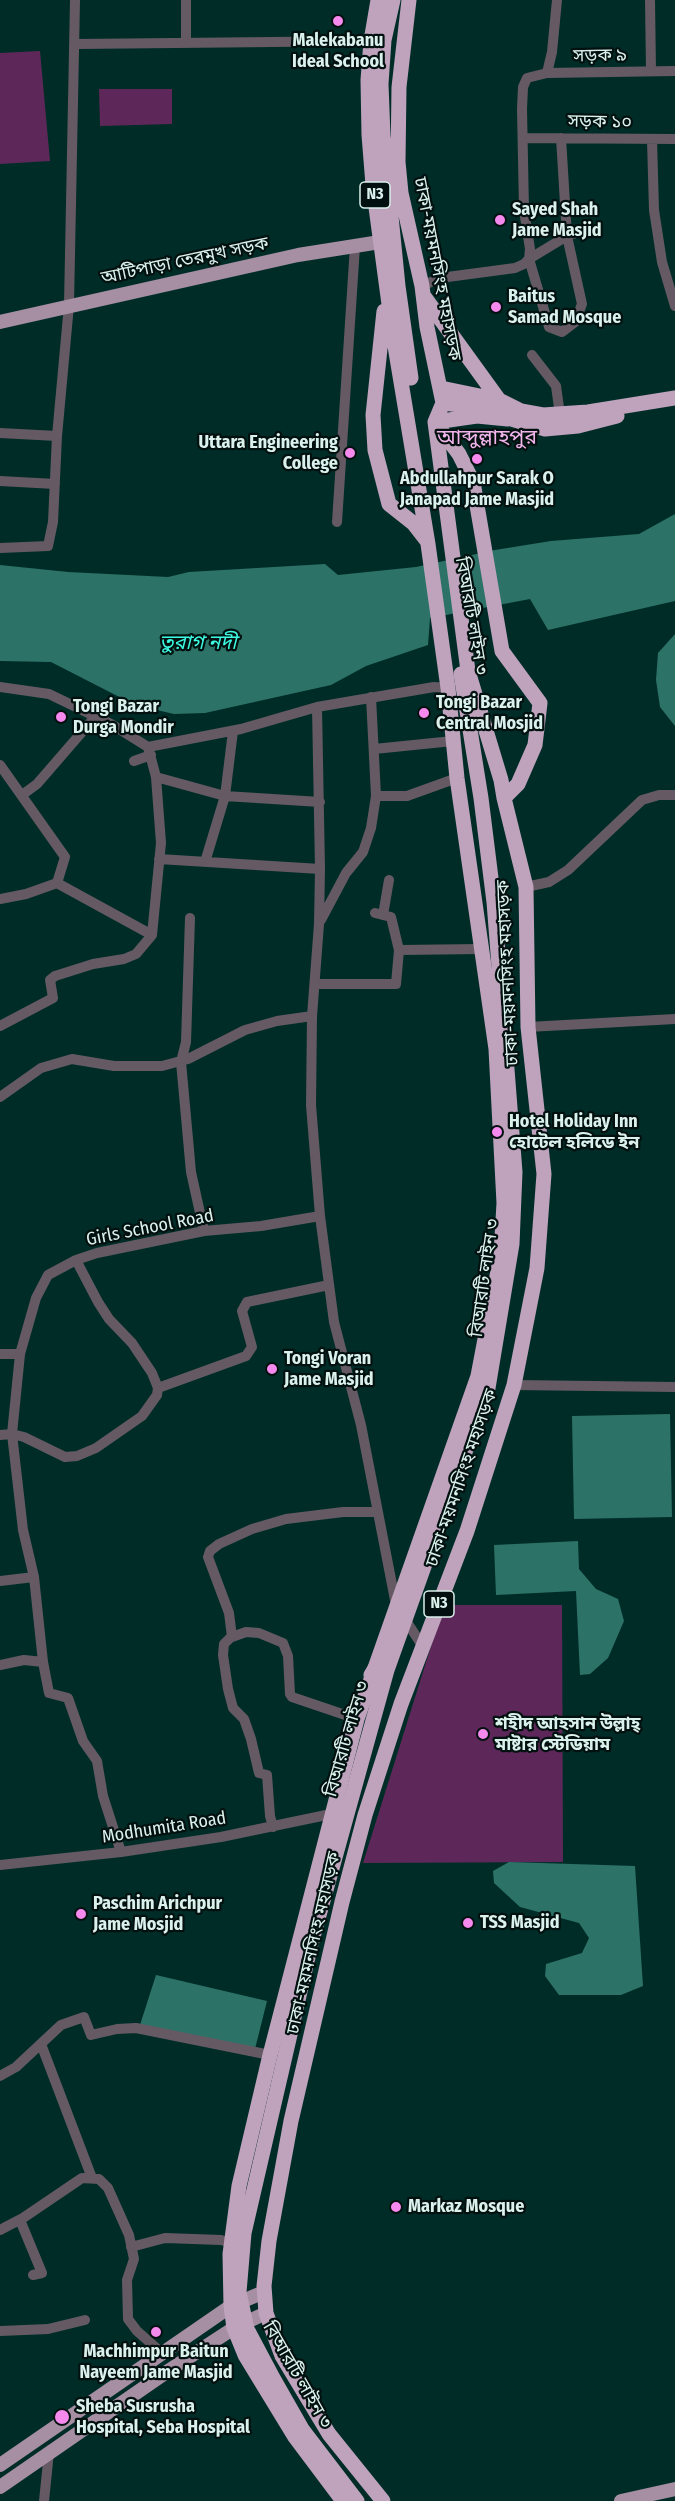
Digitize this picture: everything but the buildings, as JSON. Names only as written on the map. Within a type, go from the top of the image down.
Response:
[{"type":"highway","name":"N3","points":[[378,0],[371,40],[369,135],[380,242],[404,389],[439,546]]},
{"type":"highway","name":"বিআরটি লাইন ৩","points":[[357,2501],[302,2429],[247,2329],[239,2292],[244,2233],[311,1944],[402,1609],[488,1388],[512,1244],[515,1172],[494,902],[481,798],[398,286],[383,136],[381,84],[384,40],[393,0]]},
{"type":"highway","name":"ঢাকা-ময়মনসিংহ মহাসড়ক","points":[[343,2501],[295,2437],[246,2355],[234,2328],[231,2306],[232,2243],[239,2186],[270,2055],[357,1719],[371,1675],[402,1609],[478,1376],[501,1255],[504,1203],[496,1049],[457,778],[446,672],[435,422],[443,403],[427,327],[423,290],[406,221],[398,162],[399,87],[409,0]]},
{"type":"highway","points":[[386,283],[373,415],[375,450],[389,504],[439,546]]},
{"type":"highway","points":[[423,290],[499,400]]},
{"type":"highway","points":[[441,387],[499,400],[521,411],[560,415],[675,399]]},
{"type":"highway","points":[[443,403],[468,406],[545,429],[578,426],[675,399]]},
{"type":"highway","points":[[504,798],[518,784],[535,745],[540,703],[502,651],[473,482],[459,454],[435,422],[477,416],[508,419]]},
{"type":"highway","name":"ঢাকা-ময়মনসিংহ মহাসড়ক","points":[[384,2501],[329,2434],[309,2404],[282,2356],[266,2313],[264,2292],[269,2241],[291,2121],[342,1902],[365,1815],[401,1704],[467,1531],[514,1385],[537,1268],[544,1174],[528,1027],[526,887],[501,780],[468,671],[439,546]]},
{"type":"main road","name":"আটিপাড়া তেরমুখ সড়ক","points":[[0,322],[298,255],[380,242]]},
{"type":"main road","points":[[0,2466],[231,2306],[264,2292]]},
{"type":"main road","points":[[0,2487],[234,2328],[266,2313]]},
{"type":"main road","points":[[621,2501],[675,2489]]},
{"type":"street","points":[[0,548],[48,546],[69,305],[76,44],[75,0]]},
{"type":"street","points":[[186,0],[186,42]]},
{"type":"street","points":[[547,73],[552,52],[556,0]]},
{"type":"street","points":[[650,0],[651,71]]},
{"type":"street","points":[[76,44],[371,40]]},
{"type":"street","name":"সড়ক ৯","points":[[524,138],[522,93],[527,78],[547,73],[675,71]]},
{"type":"street","points":[[524,138],[524,210],[530,249],[528,259],[549,327],[562,332],[574,322],[582,304],[571,234],[561,138]]},
{"type":"street","name":"সড়ক ১০","points":[[524,138],[675,139]]},
{"type":"street","points":[[652,140],[654,210],[662,262],[675,306]]},
{"type":"street","points":[[423,290],[440,278],[515,268],[571,234]]},
{"type":"street","points":[[337,522],[356,246]]},
{"type":"street","points":[[662,262],[675,262]]},
{"type":"street","points":[[532,355],[556,386],[560,415]]},
{"type":"street","points":[[0,434],[57,436]]},
{"type":"street","points":[[0,481],[55,484]]},
{"type":"street","points":[[0,687],[49,694],[95,717],[150,751],[156,777],[161,843],[152,935],[136,954],[54,976],[50,980],[53,998],[0,1026]]},
{"type":"street","points":[[134,761],[150,751],[233,731],[317,707],[434,687],[448,687]]},
{"type":"street","points":[[319,924],[346,873],[363,852],[371,828],[376,796],[371,697]]},
{"type":"street","points":[[317,707],[320,869],[316,984],[312,1016],[311,1105],[320,1216],[334,1322],[361,1425],[378,1512],[402,1609],[423,1647]]},
{"type":"street","points":[[22,795],[37,784],[95,717]]},
{"type":"street","points":[[205,862],[225,796],[233,731]]},
{"type":"street","points":[[374,749],[453,741]]},
{"type":"street","points":[[0,765],[65,857],[57,883]]},
{"type":"street","points":[[156,777],[225,796],[320,802]]},
{"type":"street","points":[[376,796],[407,796],[457,778]]},
{"type":"street","points":[[526,887],[549,882],[568,870],[642,800],[659,795],[675,795]]},
{"type":"street","points":[[159,859],[320,869]]},
{"type":"street","points":[[316,984],[396,984],[399,950],[391,917],[379,914],[389,880]]},
{"type":"street","points":[[0,899],[26,894],[57,883],[152,935]]},
{"type":"street","points":[[190,918],[186,1042],[181,1062],[191,1172],[204,1231]]},
{"type":"street","points":[[399,950],[481,949]]},
{"type":"street","points":[[0,1097],[41,1068],[72,1059],[114,1066],[162,1066],[181,1062],[245,1030],[277,1021],[312,1016]]},
{"type":"street","points":[[528,1027],[675,1019]]},
{"type":"street","name":"Girls School Road","points":[[121,1852],[103,1796],[97,1761],[83,1741],[68,1698],[49,1693],[43,1662],[34,1577],[23,1530],[12,1434],[20,1354],[36,1298],[48,1275],[76,1260],[97,1253],[204,1231],[261,1226],[320,1216]]},
{"type":"street","points":[[0,1435],[12,1434],[34,1441],[64,1457],[77,1456],[96,1448],[142,1416],[158,1395],[158,1388],[152,1373],[132,1343],[109,1319],[76,1260]]},
{"type":"street","points":[[158,1388],[246,1356],[252,1347],[242,1311],[247,1302],[330,1285]]},
{"type":"street","points":[[0,1354],[20,1354]]},
{"type":"street","points":[[514,1385],[675,1387]]},
{"type":"street","points":[[232,1636],[230,1613],[208,1557],[210,1551],[219,1544],[252,1529],[286,1519],[343,1512],[378,1512]]},
{"type":"street","points":[[0,1581],[34,1577]]},
{"type":"street","points":[[273,1827],[267,1775],[259,1773],[244,1719],[233,1708],[223,1655],[224,1644],[232,1636],[246,1632],[259,1633],[283,1643],[288,1656],[292,1697],[357,1719]]},
{"type":"street","points":[[0,1665],[26,1660],[43,1662]]},
{"type":"street","name":"Modhumita Road","points":[[0,1865],[121,1852],[273,1827],[331,1814]]},
{"type":"street","points":[[0,2076],[16,2067],[61,2025],[84,2017],[91,2035],[117,2029],[136,2028],[270,2055]]},
{"type":"street","points":[[41,2044],[92,2178]]},
{"type":"street","points":[[0,2230],[20,2220],[82,2178],[99,2179],[108,2188],[129,2235],[134,2259],[127,2280],[128,2319],[136,2331],[162,2353]]},
{"type":"street","points":[[20,2220],[42,2273],[33,2275]]},
{"type":"street","points":[[131,2247],[165,2238],[221,2240],[232,2243]]},
{"type":"street","points":[[0,2331],[48,2329],[85,2320]]},
{"type":"street","points":[[47,2498],[49,2452]]},
{"type":"shaded area","points":[[40,51],[50,161],[0,164],[0,53]]},
{"type":"shaded area","points":[[99,89],[172,89],[172,124],[100,126]]},
{"type":"shaded area","name":"শহীদ আহসান উল্লাহ্‌ মাষ্টার স্টেডিয়াম","points":[[444,1605],[562,1605],[563,1862],[363,1863]]},
{"type":"water","name":"তুরাগ নদী","points":[[675,514],[675,601],[548,630],[530,599],[430,618],[428,645],[366,666],[331,685],[205,713],[174,714],[135,705],[51,662],[0,661],[0,565],[68,572],[168,577],[189,572],[325,564],[338,575],[416,567],[551,541],[639,534]]},
{"type":"water","points":[[675,634],[675,726],[660,707],[656,680],[658,653]]},
{"type":"water","points":[[670,1414],[672,1517],[574,1519],[572,1416]]},
{"type":"water","points":[[578,1541],[579,1569],[596,1589],[618,1599],[624,1621],[608,1658],[590,1674],[580,1675],[576,1591],[496,1595],[494,1545]]},
{"type":"water","points":[[509,1862],[635,1866],[643,1986],[621,1995],[559,1995],[545,1976],[546,1964],[582,1953],[589,1938],[579,1923],[520,1907],[494,1883],[493,1871]]},
{"type":"water","points":[[156,1975],[267,2001],[255,2049],[140,2025]]},
{"type":"place","name":"Malekabanu Ideal School","points":[[338,21]]},
{"type":"place","name":"Sayed Shah Jame Masjid","points":[[500,220]]},
{"type":"place","name":"Baitus Samad Mosque","points":[[496,307]]},
{"type":"place","name":"Uttara Engineering College","points":[[350,453]]},
{"type":"place","name":"Abdullahpur Sarak O Janapad Jame Masjid","points":[[477,459]]},
{"type":"place","name":"Tongi Bazar Central Mosjid","points":[[424,713]]},
{"type":"place","name":"Tongi Bazar Durga Mondir","points":[[61,717]]},
{"type":"place","name":"Hotel Holiday Inn হোটেল হলিডে ইন","points":[[497,1132]]},
{"type":"place","name":"Tongi Voran Jame Masjid","points":[[272,1369]]},
{"type":"place","name":"শহীদ আহসান উল্লাহ্‌ মাষ্টার স্টেডিয়াম","points":[[483,1734]]},
{"type":"place","name":"Paschim Arichpur Jame Mosjid","points":[[81,1914]]},
{"type":"place","name":"TSS Masjid","points":[[468,1923]]},
{"type":"place","name":"Markaz Mosque","points":[[396,2207]]},
{"type":"place","name":"Machhimpur Baitun Nayeem Jame Masjid","points":[[156,2332]]},
{"type":"place","name":"Sheba Susrusha Hospital, Seba Hospital","points":[[62,2417]]},
{"type":"district","name":"আব্দুল্লাহপুর","points":[[487,438]]}]
